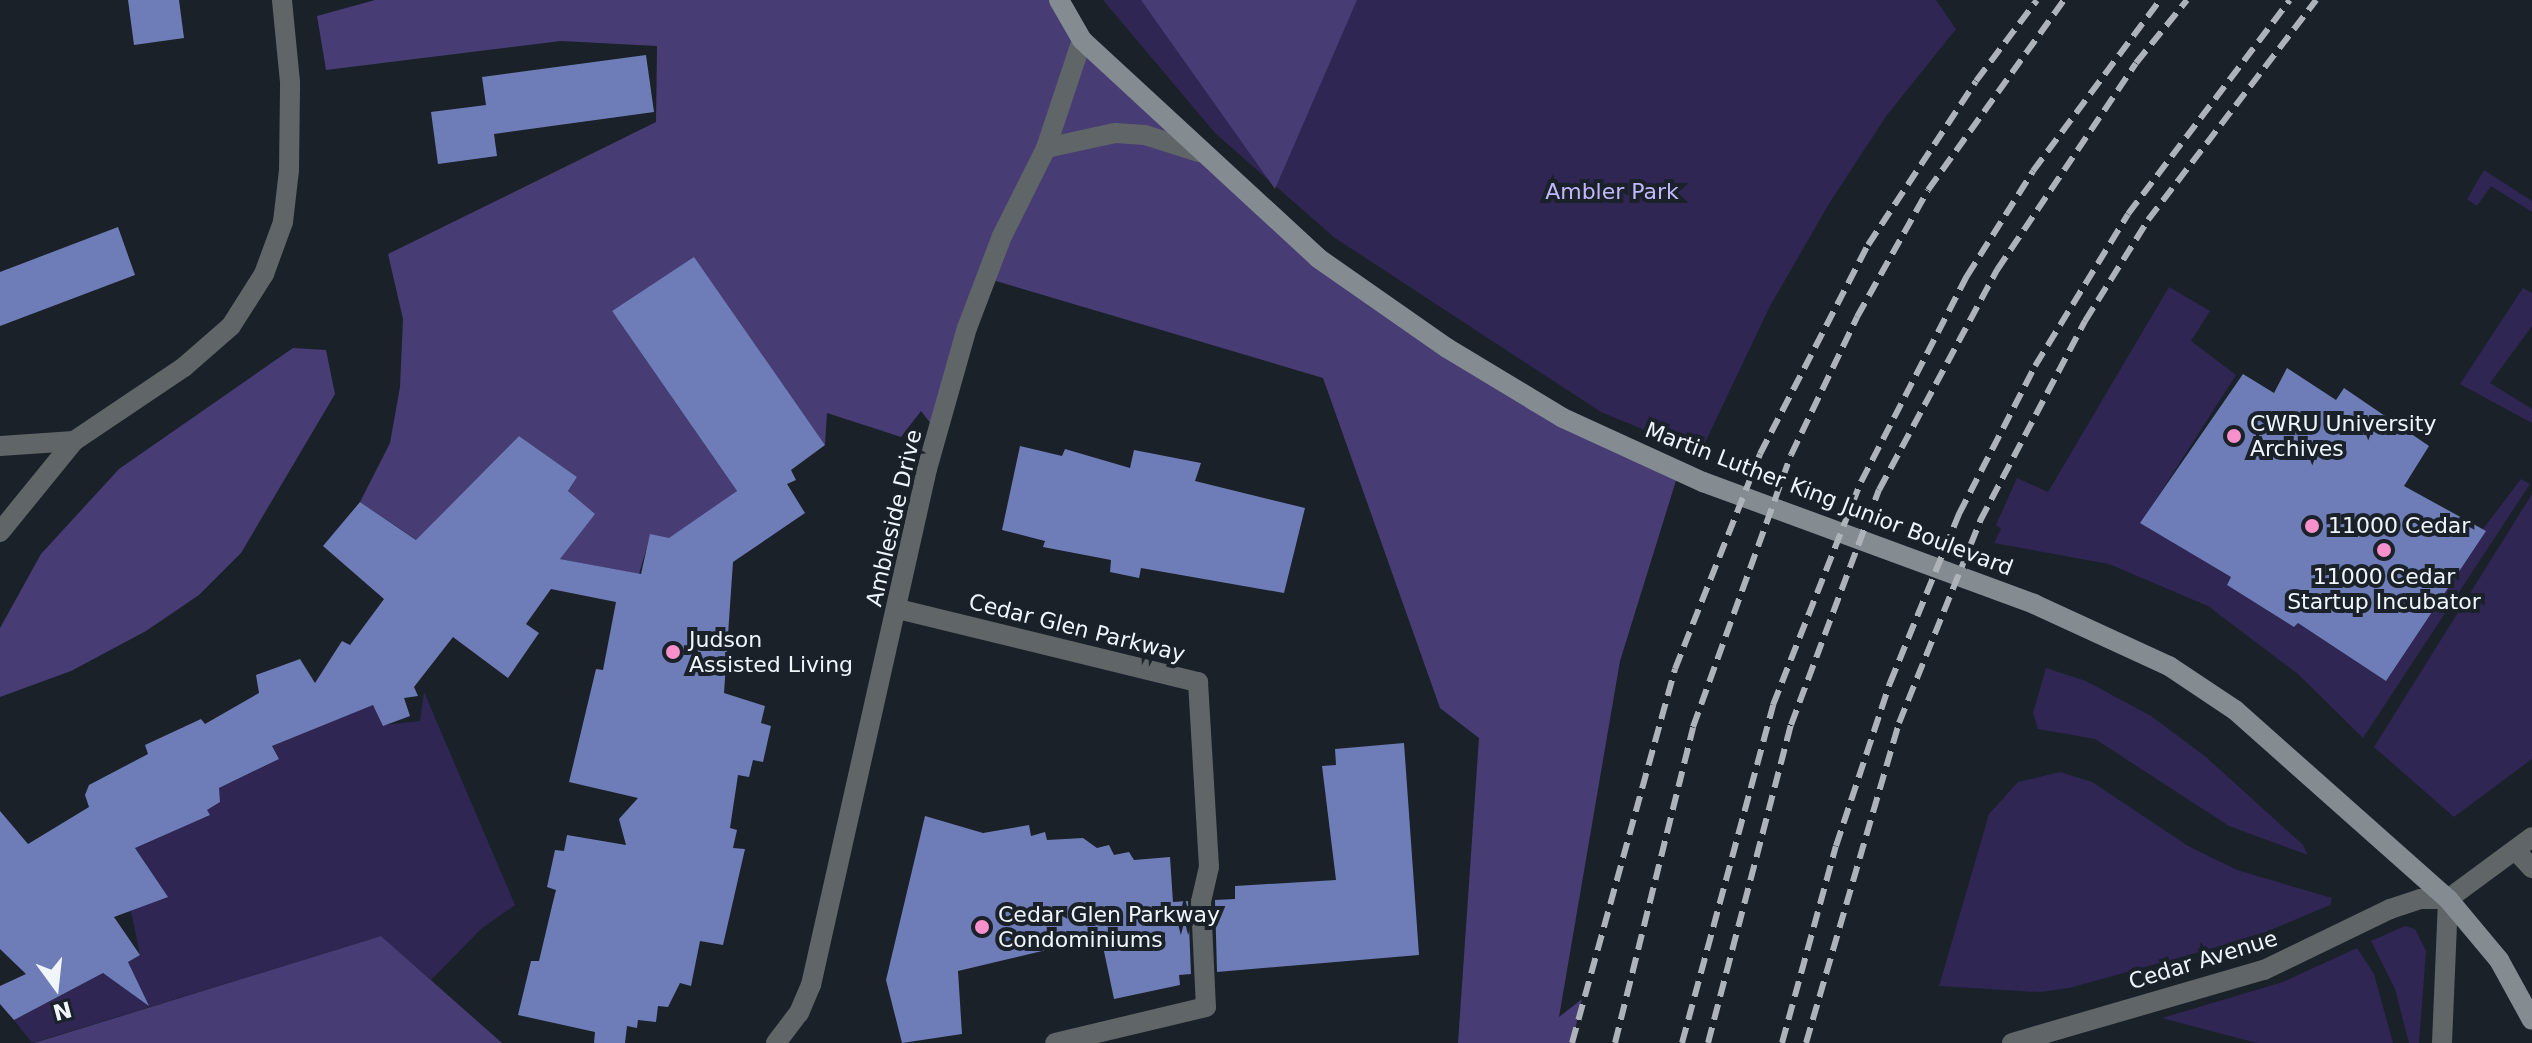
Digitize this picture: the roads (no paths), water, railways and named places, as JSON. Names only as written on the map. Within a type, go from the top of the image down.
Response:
[{"type":"main road","name":"Martin Luther King Junior Boulevard","points":[[1059,0],[1082,40],[1199,152],[1318,258],[1447,348],[1563,418],[1703,482],[2034,604],[2169,666],[2235,710],[2448,899],[2499,960],[2532,1020]]},
{"type":"street","points":[[0,532],[74,441],[196,357],[231,326],[264,274],[283,222],[289,170],[290,82],[282,0]]},
{"type":"street","name":"Ambleside Drive","points":[[779,1041],[799,1013],[811,985],[898,609],[927,469],[967,328],[1002,236],[1046,148],[1082,40]]},
{"type":"street","points":[[1046,148],[1115,133],[1145,135],[1199,152]]},
{"type":"street","points":[[0,446],[74,441]]},
{"type":"street","name":"Cedar Glen Parkway","points":[[898,609],[1198,682],[1209,867],[1201,902],[1206,1007],[1055,1043]]},
{"type":"street","points":[[2442,1043],[2448,899],[2532,837]]},
{"type":"street","points":[[2515,850],[2532,868]]},
{"type":"street","name":"Cedar Avenue","points":[[2012,1043],[2264,970],[2390,909],[2420,899],[2448,899]]},
{"type":"railway","points":[[1572,1043],[1675,669],[1760,454],[1868,245],[1976,81],[2037,0]]},
{"type":"railway","points":[[1615,1043],[1693,727],[1791,455],[1857,317],[1928,190],[2064,0]]},
{"type":"railway","points":[[1682,1043],[1773,705],[1861,482],[1967,276],[2033,171],[2160,0]]},
{"type":"railway","points":[[1708,1043],[1791,725],[1879,490],[1997,270],[2136,63],[2187,0]]},
{"type":"railway","points":[[1782,1043],[1836,846],[1890,683],[1959,514],[2035,366],[2128,214],[2290,0]]},
{"type":"railway","points":[[1806,1043],[1899,723],[1980,521],[2085,321],[2148,220],[2316,0]]},
{"type":"place","name":"CWRU University Archives","points":[[2234,436]]},
{"type":"place","name":"11000 Cedar","points":[[2312,526]]},
{"type":"place","name":"11000 Cedar Startup Incubator","points":[[2384,550]]},
{"type":"place","name":"Judson Assisted Living","points":[[673,652]]},
{"type":"place","name":"Cedar Glen Parkway Condominiums","points":[[982,927]]},
{"type":"park label","name":"Ambler Park","points":[[1612,192]]}]
